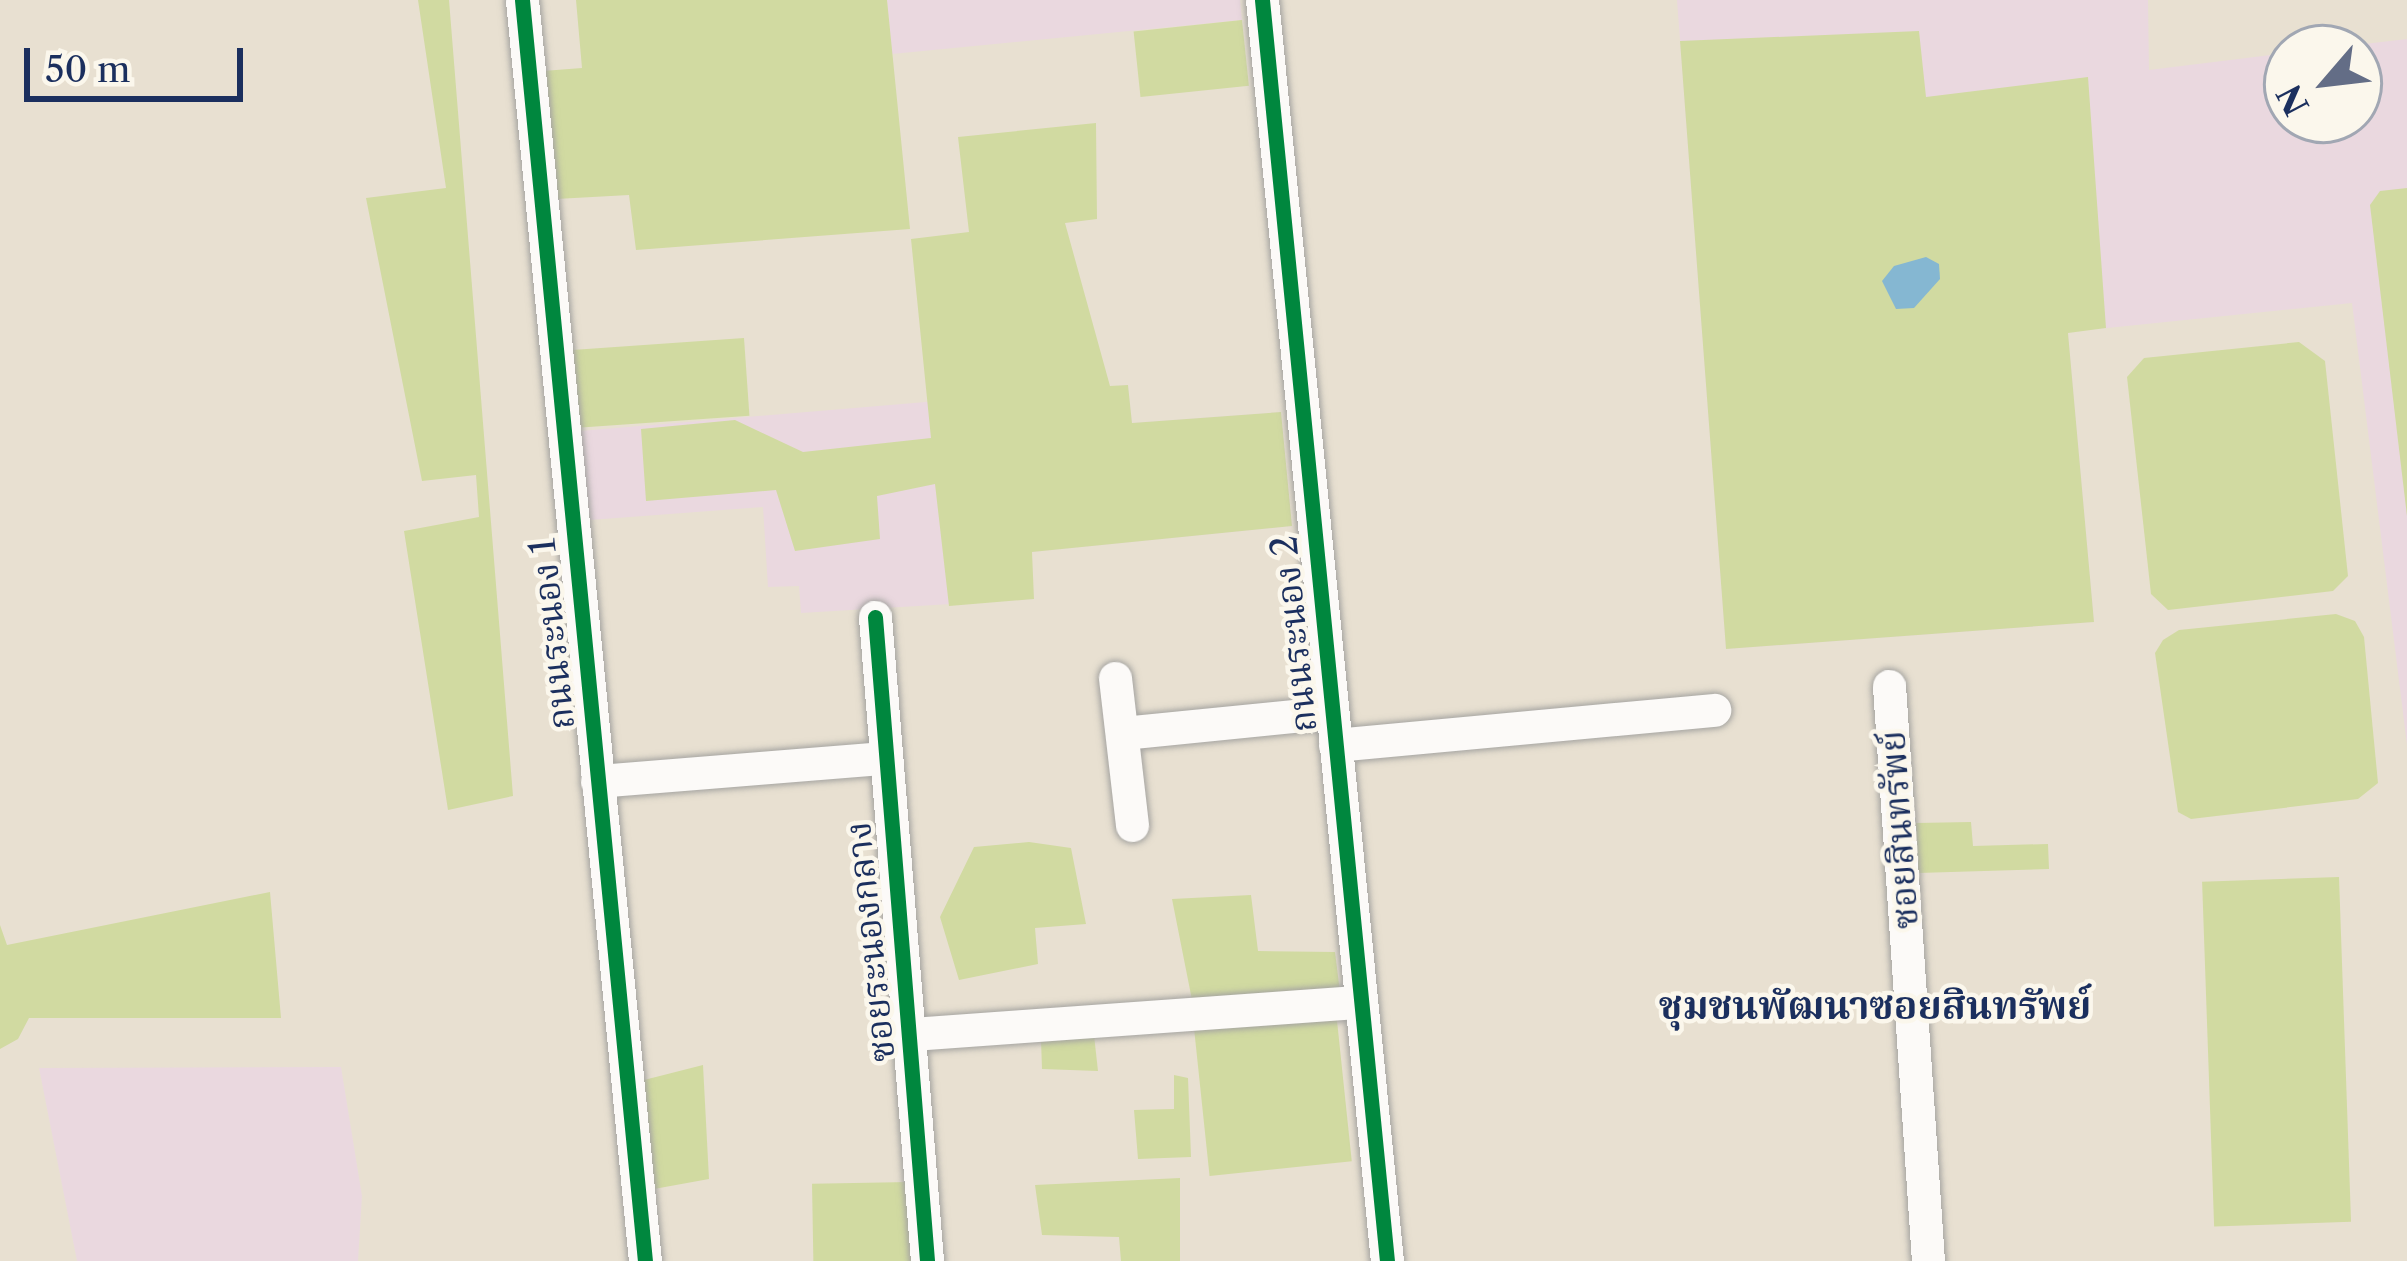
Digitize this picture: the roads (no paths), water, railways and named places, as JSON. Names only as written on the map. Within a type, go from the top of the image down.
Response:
[{"type":"street","name":"ถนนระนอง 1","points":[[522,0],[645,1261]]},
{"type":"street","name":"ถนนระนอง 2","points":[[1262,0],[1387,1261]]},
{"type":"street","name":"ซอยระนองกลาง","points":[[875,617],[927,1261]]},
{"type":"street","points":[[1115,678],[1132,825]]},
{"type":"street","name":"ซอยสินทรัพย์","points":[[1889,686],[1928,1261]]},
{"type":"street","points":[[1123,733],[1334,729],[1714,710]]},
{"type":"street","points":[[597,781],[883,758]]},
{"type":"street","points":[[910,1034],[1361,1002]]},
{"type":"water","points":[[1926,257],[1939,264],[1940,279],[1914,308],[1896,309],[1882,281],[1894,266]]},
{"type":"district","name":"ชุมชนพัฒนาซอยสินทรัพย์","points":[[1875,1005]]}]
